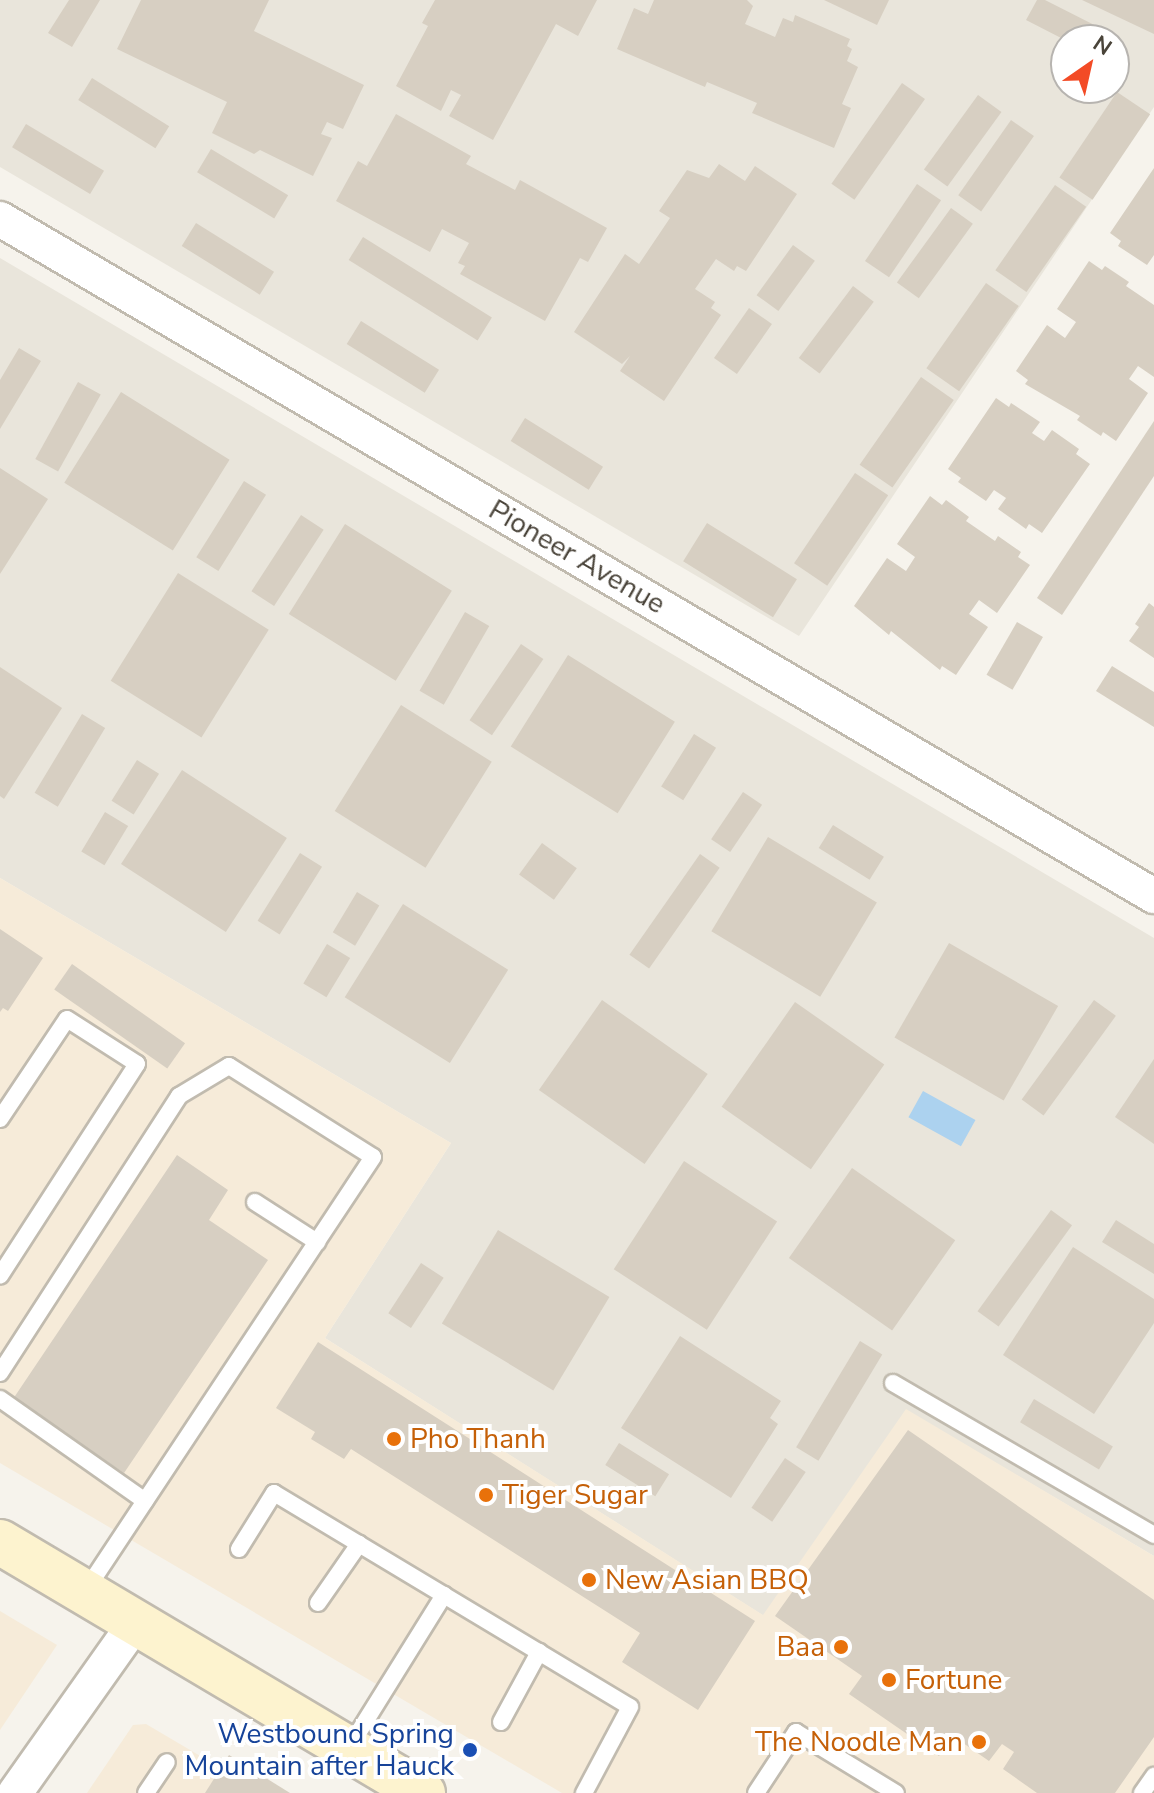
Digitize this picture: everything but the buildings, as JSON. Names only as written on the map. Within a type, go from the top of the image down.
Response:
[{"type":"main road","points":[[0,1542],[423,1793]]},
{"type":"street","name":"Pioneer Avenue","points":[[0,219],[1154,896]]},
{"type":"street","points":[[15,1793],[136,1622]]},
{"type":"lane","points":[[0,1119],[67,1019],[137,1064],[0,1276]]},
{"type":"lane","points":[[0,1373],[179,1096],[229,1066],[373,1157],[85,1592]]},
{"type":"lane","points":[[255,1202],[317,1242]]},
{"type":"lane","points":[[893,1383],[1154,1535]]},
{"type":"lane","points":[[0,1399],[145,1501]]},
{"type":"lane","points":[[239,1549],[274,1493],[630,1707],[584,1793]]},
{"type":"lane","points":[[318,1603],[359,1544]]},
{"type":"lane","points":[[348,1748],[444,1595]]},
{"type":"lane","points":[[501,1722],[539,1652]]},
{"type":"lane","points":[[756,1793],[796,1732],[896,1793]]},
{"type":"lane","points":[[146,1793],[167,1762]]},
{"type":"lane","points":[[1142,1793],[1154,1776]]},
{"type":"shaded area","points":[[0,0],[1154,0],[1154,107],[799,636],[0,167]]},
{"type":"shaded area","points":[[0,258],[1154,938],[1154,1556],[906,1410],[764,1616],[325,1338],[451,1143],[0,878]]},
{"type":"shaded area","points":[[0,878],[451,1143],[325,1338],[763,1615],[906,1409],[1154,1556],[1154,1793],[562,1793],[0,1463]]},
{"type":"shaded area","points":[[0,1611],[57,1645],[0,1730]]},
{"type":"shaded area","points":[[146,1724],[263,1793],[87,1793],[133,1725]]},
{"type":"water","points":[[923,1091],[975,1120],[961,1146],[908,1117]]},
{"type":"place","name":"Pho Thanh","points":[[394,1439]]},
{"type":"place","name":"Tiger Sugar","points":[[486,1495]]},
{"type":"place","name":"New Asian BBQ","points":[[589,1580]]},
{"type":"place","name":"Baa","points":[[841,1647]]},
{"type":"place","name":"Fortune","points":[[889,1680]]},
{"type":"place","name":"The Noodle Man","points":[[979,1742]]},
{"type":"place","name":"Westbound Spring Mountain after Hauck","points":[[470,1750]]}]
